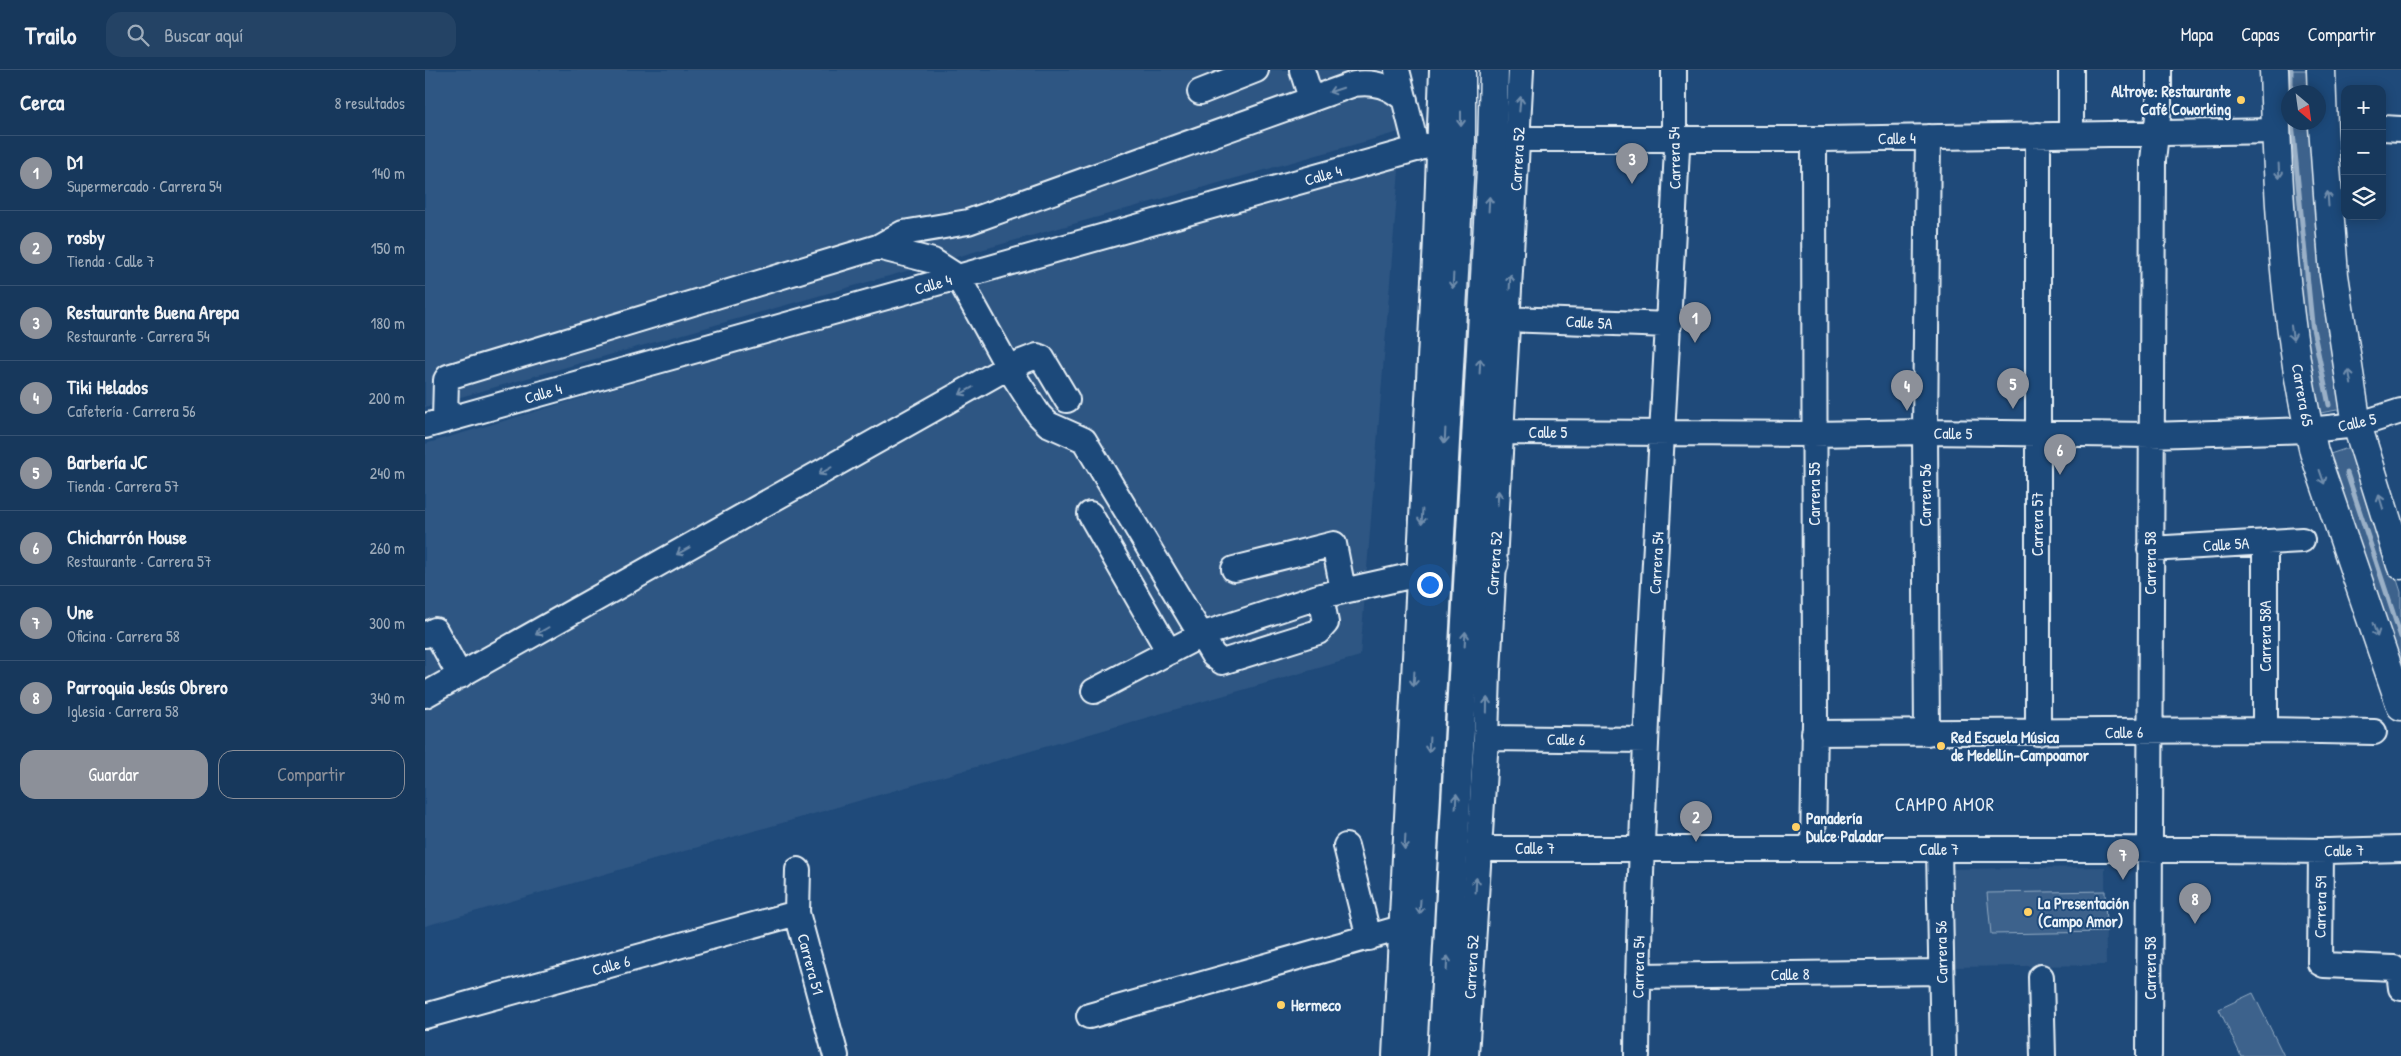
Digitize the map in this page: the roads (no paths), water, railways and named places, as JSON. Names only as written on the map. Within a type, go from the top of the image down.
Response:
[{"type":"main road","points":[[1412,1056],[1417,805],[1461,143],[1461,70]]},
{"type":"main road","name":"Carrera 52","points":[[1442,1056],[1492,161],[1494,70]]},
{"type":"main road","name":"Carrera 65","points":[[2275,70],[2276,131],[2287,294],[2309,430],[2314,452],[2401,706]]},
{"type":"main road","points":[[2321,70],[2323,127],[2334,275],[2357,425],[2401,565]]},
{"type":"main road","points":[[1467,610],[1494,564]]},
{"type":"main road","points":[[1404,1056],[1414,1004]]},
{"type":"main road","points":[[1444,1012],[1456,1056]]},
{"type":"street","points":[[1200,92],[1256,70]]},
{"type":"street","points":[[1302,70],[1311,98]]},
{"type":"street","points":[[1397,70],[1417,149]]},
{"type":"street","points":[[1395,1056],[1401,928],[1417,805],[1419,574],[1441,142],[1442,70]]},
{"type":"street","name":"Carrera 52","points":[[1466,1056],[1486,738],[1521,70]]},
{"type":"street","name":"Carrera 54","points":[[1637,1056],[1641,849],[1669,325],[1675,138],[1674,70]]},
{"type":"street","points":[[2071,70],[2071,133]]},
{"type":"street","name":"Carrera 58","points":[[2149,1056],[2150,435],[2153,160],[2159,108],[2159,70]]},
{"type":"street","points":[[435,423],[448,377],[878,247],[903,233],[968,222],[1369,76],[1394,90],[1405,100]]},
{"type":"street","points":[[2386,128],[2401,129]]},
{"type":"street","name":"Calle 4","points":[[1517,139],[1814,139],[2071,133],[2155,134],[2276,131]]},
{"type":"street","name":"Carrera 57","points":[[2038,135],[2038,733]]},
{"type":"street","name":"Carrera 56","points":[[1927,733],[1925,432],[1928,137]]},
{"type":"street","name":"Carrera 55","points":[[1813,849],[1814,139]]},
{"type":"street","name":"Calle 4","points":[[435,423],[1441,142]]},
{"type":"street","points":[[878,247],[933,261],[958,277],[1008,367],[1039,415],[1048,424],[1084,440],[1213,655],[1222,662],[1318,632],[1326,623],[1332,593],[1334,544],[1234,569]]},
{"type":"street","name":"Calle 5A","points":[[1508,318],[1669,325]]},
{"type":"street","points":[[425,695],[1008,367],[1037,356],[1042,358],[1067,400]]},
{"type":"street","name":"Calle 5","points":[[1503,432],[1813,434],[1925,432],[2150,435],[2309,430],[2357,425],[2401,411]]},
{"type":"street","points":[[1091,514],[1169,652]]},
{"type":"street","name":"Calle 5A","points":[[2150,549],[2302,540]]},
{"type":"street","name":"Carrera 58A","points":[[2265,542],[2265,730]]},
{"type":"street","points":[[1095,691],[1201,635],[1332,593],[1419,574]]},
{"type":"street","points":[[425,635],[435,630],[460,676]]},
{"type":"street","name":"Calle 6","points":[[1814,733],[2265,730],[2374,732]]},
{"type":"street","name":"Calle 6","points":[[1486,738],[1646,740]]},
{"type":"street","points":[[1346,846],[1369,938]]},
{"type":"street","name":"Calle 7","points":[[1478,849],[2149,849],[2321,851],[2401,849]]},
{"type":"street","name":"Carrera 56","points":[[1939,849],[1943,1056]]},
{"type":"street","name":"Carrera 59","points":[[2321,851],[2320,962],[2324,965],[2397,978]]},
{"type":"street","name":"Carrera 51","points":[[798,870],[797,914],[836,1056]]},
{"type":"street","name":"Calle 6","points":[[425,1016],[797,914]]},
{"type":"street","points":[[1089,1016],[1401,928]]},
{"type":"street","name":"Calle 8","points":[[1638,976],[1941,972]]},
{"type":"street","points":[[2041,977],[2043,1056]]},
{"type":"waterway","points":[[2291,70],[2291,85]]},
{"type":"waterway","points":[[2293,130],[2312,324],[2329,405]]},
{"type":"waterway","points":[[2347,473],[2401,637]]},
{"type":"place","name":"Altrove: Restaurante Café Coworking","points":[[2241,100]]},
{"type":"place","name":"Restaurante Buena Arepa","points":[[1632,184]]},
{"type":"place","name":"D1","points":[[1695,343]]},
{"type":"place","name":"Barbería JC","points":[[2013,409]]},
{"type":"place","name":"Tiki Helados","points":[[1907,411]]},
{"type":"place","name":"Chicharrón House","points":[[2060,475]]},
{"type":"place","name":"Red Escuela Música de Medellín-Campoamor","points":[[1941,746]]},
{"type":"place","name":"Panadería Dulce Paladar","points":[[1796,827]]},
{"type":"place","name":"rosby","points":[[1696,842]]},
{"type":"place","name":"Une","points":[[2123,880]]},
{"type":"place","name":"La Presentación (Campo Amor)","points":[[2028,912]]},
{"type":"place","name":"Parroquia Jesús Obrero","points":[[2195,924]]},
{"type":"place","name":"Hermeco","points":[[1281,1005]]},
{"type":"district","name":"CAMPO AMOR","points":[[1945,804]]}]
